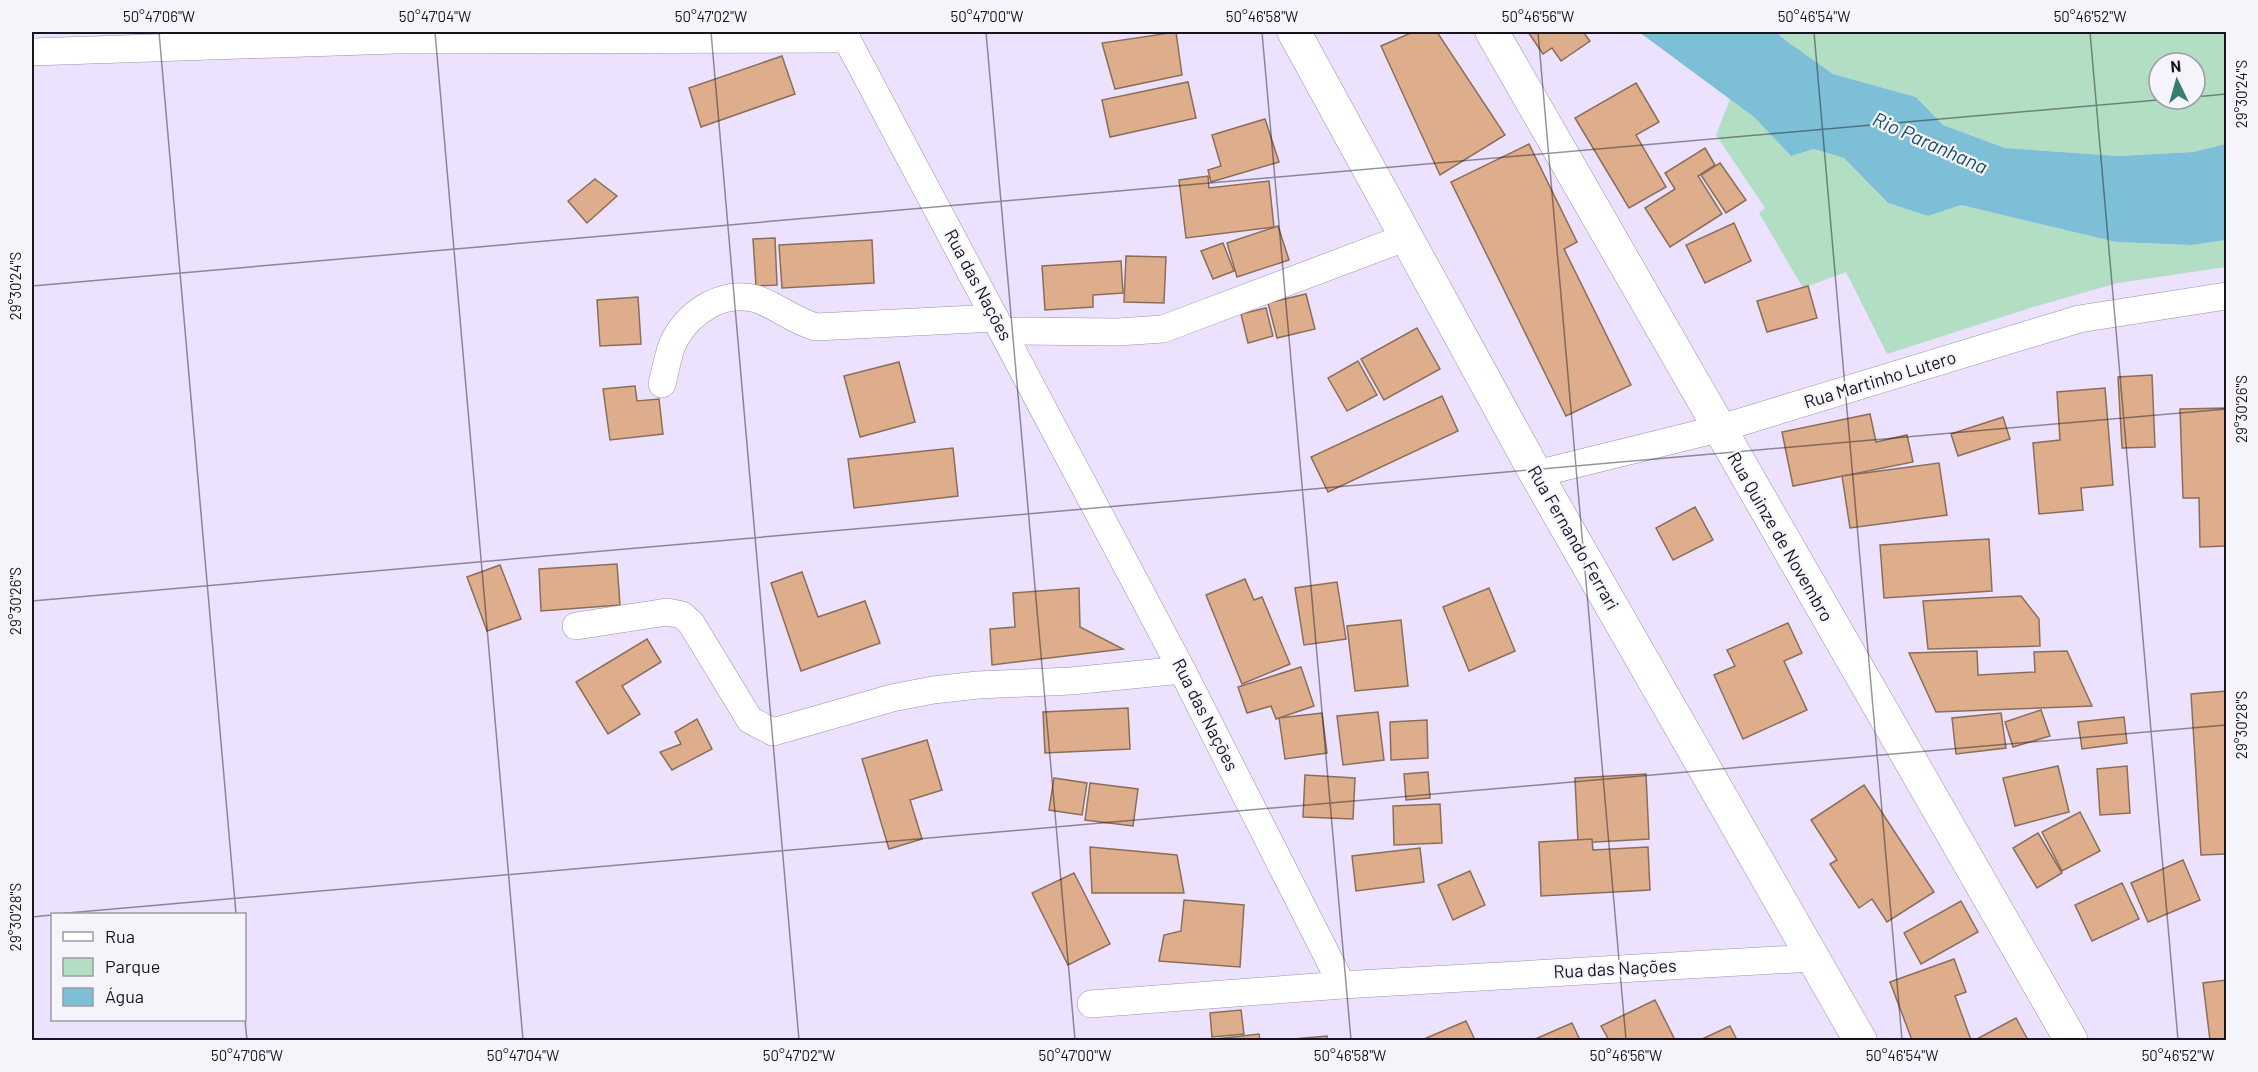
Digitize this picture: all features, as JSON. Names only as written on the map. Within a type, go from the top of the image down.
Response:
[{"type":"main road","name":"Rua Fernando Ferrari","points":[[1294,32],[1536,474],[1860,1041]]},
{"type":"main road","name":"Rua Quinze de Novembro","points":[[1492,32],[2071,1041]]},
{"type":"street","points":[[32,52],[394,36],[845,35]]},
{"type":"street","name":"Rua das Nações","points":[[845,35],[1182,670],[1342,985],[1812,958]]},
{"type":"street","points":[[662,384],[675,339],[702,309],[721,298],[738,295],[758,300],[803,323],[816,327],[999,324],[1118,332],[1162,328],[1407,237]]},
{"type":"street","name":"Rua Martinho Lutero","points":[[1536,474],[1718,429],[2079,319],[2226,296]]},
{"type":"street","points":[[576,626],[668,612],[682,615],[691,623],[750,720],[773,732],[892,698],[933,690],[978,685],[1071,681],[1182,670]]},
{"type":"street","points":[[1091,1004],[1342,985]]},
{"type":"green space","points":[[1778,32],[2226,32],[2226,144],[2193,152],[2119,156],[2005,148],[1943,125],[1916,97],[1833,74],[1781,37]]},
{"type":"green space","points":[[1730,99],[1754,117],[1791,156],[1814,149],[1844,158],[1888,203],[1928,216],[1961,205],[2116,242],[2192,245],[2226,240],[2226,267],[2118,283],[2033,307],[1887,354],[1846,272],[1803,288],[1759,213],[1765,208],[1716,135]]},
{"type":"water","name":"Rio Paranhana","points":[[1639,32],[1778,32],[1781,37],[1833,74],[1916,97],[1943,125],[2005,148],[2119,156],[2193,152],[2226,144],[2226,240],[2192,245],[2116,242],[1961,205],[1928,216],[1888,203],[1844,158],[1814,149],[1791,156],[1754,117]]},
{"type":"building","points":[[1176,32],[1182,75],[1115,89],[1102,43]]},
{"type":"building","points":[[1413,32],[1437,32],[1505,135],[1440,175],[1381,46]]},
{"type":"building","points":[[1528,32],[1583,32],[1590,41],[1561,61],[1552,48],[1543,54]]},
{"type":"building","points":[[782,56],[795,94],[701,127],[689,88]]},
{"type":"building","points":[[1188,82],[1196,118],[1110,137],[1102,100]]},
{"type":"building","points":[[1636,83],[1659,122],[1636,135],[1666,187],[1629,208],[1575,118]]},
{"type":"building","points":[[1265,119],[1279,162],[1211,182],[1208,170],[1221,166],[1212,135]]},
{"type":"building","points":[[1529,144],[1577,242],[1564,249],[1631,385],[1566,416],[1451,182]]},
{"type":"building","points":[[1705,148],[1715,165],[1698,176],[1722,214],[1670,247],[1645,208],[1675,189],[1665,173]]},
{"type":"building","points":[[1720,163],[1746,200],[1726,213],[1701,175]]},
{"type":"building","points":[[1208,176],[1209,188],[1269,181],[1274,227],[1186,238],[1179,180]]},
{"type":"building","points":[[595,179],[617,196],[587,223],[568,201]]},
{"type":"building","points":[[1734,223],[1751,261],[1705,283],[1686,245]]},
{"type":"building","points":[[1278,226],[1289,260],[1237,277],[1227,243]]},
{"type":"building","points":[[775,238],[777,285],[756,286],[753,239]]},
{"type":"building","points":[[872,240],[874,283],[782,288],[779,245]]},
{"type":"building","points":[[1223,243],[1234,271],[1213,279],[1201,251]]},
{"type":"building","points":[[1126,256],[1166,257],[1164,303],[1124,302]]},
{"type":"building","points":[[1121,261],[1123,293],[1093,295],[1093,307],[1045,310],[1042,266]]},
{"type":"building","points":[[1808,286],[1817,318],[1767,332],[1757,301]]},
{"type":"building","points":[[1306,294],[1315,329],[1277,338],[1268,303]]},
{"type":"building","points":[[638,297],[641,344],[600,346],[597,300]]},
{"type":"building","points":[[1266,308],[1273,336],[1248,343],[1241,314]]},
{"type":"building","points":[[1417,328],[1440,369],[1384,400],[1361,359]]},
{"type":"building","points":[[1358,361],[1377,395],[1347,411],[1328,378]]},
{"type":"building","points":[[899,362],[915,422],[860,437],[844,376]]},
{"type":"building","points":[[2152,375],[2155,447],[2122,448],[2118,377]]},
{"type":"building","points":[[635,386],[637,401],[659,399],[663,434],[610,440],[603,389]]},
{"type":"building","points":[[2105,388],[2113,485],[2081,488],[2083,510],[2039,514],[2033,443],[2060,440],[2057,392]]},
{"type":"building","points":[[1442,396],[1458,431],[1328,492],[1311,457]]},
{"type":"building","points":[[2226,408],[2226,546],[2200,547],[2199,498],[2183,498],[2180,409]]},
{"type":"building","points":[[1870,414],[1876,442],[1907,435],[1913,462],[1793,486],[1782,432]]},
{"type":"building","points":[[2003,417],[2010,439],[1958,456],[1951,434]]},
{"type":"building","points":[[953,448],[958,496],[854,508],[848,459]]},
{"type":"building","points":[[1939,463],[1947,515],[1850,528],[1842,476]]},
{"type":"building","points":[[1695,507],[1713,540],[1673,560],[1656,528]]},
{"type":"building","points":[[1989,539],[1992,591],[1884,598],[1880,545]]},
{"type":"building","points":[[617,564],[620,605],[541,611],[539,569]]},
{"type":"building","points":[[500,565],[521,619],[487,631],[467,577]]},
{"type":"building","points":[[802,572],[818,617],[865,601],[880,643],[801,671],[771,583]]},
{"type":"building","points":[[1245,579],[1254,600],[1262,597],[1290,664],[1242,684],[1206,595]]},
{"type":"building","points":[[1337,582],[1346,639],[1304,645],[1295,588]]},
{"type":"building","points":[[1079,588],[1080,627],[1123,649],[992,665],[990,629],[1015,627],[1013,593]]},
{"type":"building","points":[[1489,588],[1515,651],[1469,671],[1443,607]]},
{"type":"building","points":[[2021,596],[2039,619],[2040,646],[1928,649],[1923,601]]},
{"type":"building","points":[[1401,620],[1408,686],[1355,691],[1347,626]]},
{"type":"building","points":[[1788,623],[1802,653],[1784,661],[1807,710],[1743,739],[1714,675],[1735,666],[1727,650]]},
{"type":"building","points":[[647,639],[661,662],[622,686],[640,714],[608,734],[576,682]]},
{"type":"building","points":[[1977,651],[1978,675],[2035,672],[2034,652],[2067,651],[2092,706],[1936,712],[1909,653]]},
{"type":"building","points":[[1301,667],[1314,706],[1276,719],[1271,706],[1247,713],[1238,687]]},
{"type":"building","points":[[2226,691],[2226,854],[2201,855],[2191,694]]},
{"type":"building","points":[[1128,708],[1130,749],[1045,753],[1043,712]]},
{"type":"building","points":[[2041,710],[2050,736],[2013,747],[2005,722]]},
{"type":"building","points":[[1378,712],[1384,760],[1343,765],[1337,716]]},
{"type":"building","points":[[1322,713],[1327,753],[1285,759],[1279,718]]},
{"type":"building","points":[[2001,713],[2006,748],[1956,754],[1952,718]]},
{"type":"building","points":[[2124,717],[2127,743],[2082,749],[2078,722]]},
{"type":"building","points":[[697,719],[712,749],[672,770],[660,752],[681,744],[675,732]]},
{"type":"building","points":[[1427,720],[1428,758],[1391,760],[1390,722]]},
{"type":"building","points":[[927,740],[942,790],[910,800],[922,839],[889,849],[862,759]]},
{"type":"building","points":[[2058,766],[2069,812],[2015,826],[2003,778]]},
{"type":"building","points":[[2127,766],[2130,813],[2100,815],[2097,769]]},
{"type":"building","points":[[1428,772],[1430,798],[1406,800],[1404,774]]},
{"type":"building","points":[[1646,774],[1649,839],[1578,843],[1575,778]]},
{"type":"building","points":[[1305,775],[1355,778],[1353,819],[1303,817]]},
{"type":"building","points":[[1054,778],[1087,783],[1082,815],[1049,810]]},
{"type":"building","points":[[1090,783],[1138,789],[1133,826],[1085,820]]},
{"type":"building","points":[[1864,785],[1934,892],[1887,922],[1872,899],[1859,908],[1830,864],[1837,860],[1811,820]]},
{"type":"building","points":[[1440,804],[1442,843],[1394,845],[1393,806]]},
{"type":"building","points":[[2080,812],[2100,851],[2062,871],[2042,832]]},
{"type":"building","points":[[2038,833],[2062,873],[2037,888],[2013,848]]},
{"type":"building","points":[[1592,839],[1593,850],[1648,847],[1650,890],[1541,896],[1539,842]]},
{"type":"building","points":[[1090,847],[1177,855],[1184,893],[1092,893]]},
{"type":"building","points":[[1420,848],[1424,882],[1356,891],[1352,856]]},
{"type":"building","points":[[2183,860],[2200,900],[2148,922],[2131,883]]},
{"type":"building","points":[[1470,871],[1485,905],[1453,920],[1438,885]]},
{"type":"building","points":[[1074,873],[1110,944],[1068,965],[1032,893]]},
{"type":"building","points":[[2122,883],[2139,919],[2092,941],[2075,905]]},
{"type":"building","points":[[1184,900],[1244,905],[1240,967],[1159,961],[1164,935],[1181,931]]},
{"type":"building","points":[[1961,901],[1978,932],[1921,964],[1904,933]]},
{"type":"building","points":[[1954,959],[1966,992],[1955,996],[1971,1040],[1912,1040],[1890,982]]},
{"type":"building","points":[[2226,980],[2226,1040],[2210,1040],[2203,983]]},
{"type":"building","points":[[1655,1000],[1675,1040],[1609,1040],[1601,1026]]},
{"type":"building","points":[[1241,1010],[1244,1034],[1212,1037],[1210,1013]]},
{"type":"building","points":[[2016,1018],[2028,1040],[1975,1040]]},
{"type":"building","points":[[1466,1021],[1475,1040],[1424,1039]]},
{"type":"building","points":[[1572,1023],[1580,1040],[1533,1040]]},
{"type":"building","points":[[1730,1026],[1737,1040],[1700,1040]]},
{"type":"building","points":[[1259,1034],[1260,1040],[1206,1040]]},
{"type":"building","points":[[1327,1036],[1327,1040],[1282,1040]]}]
